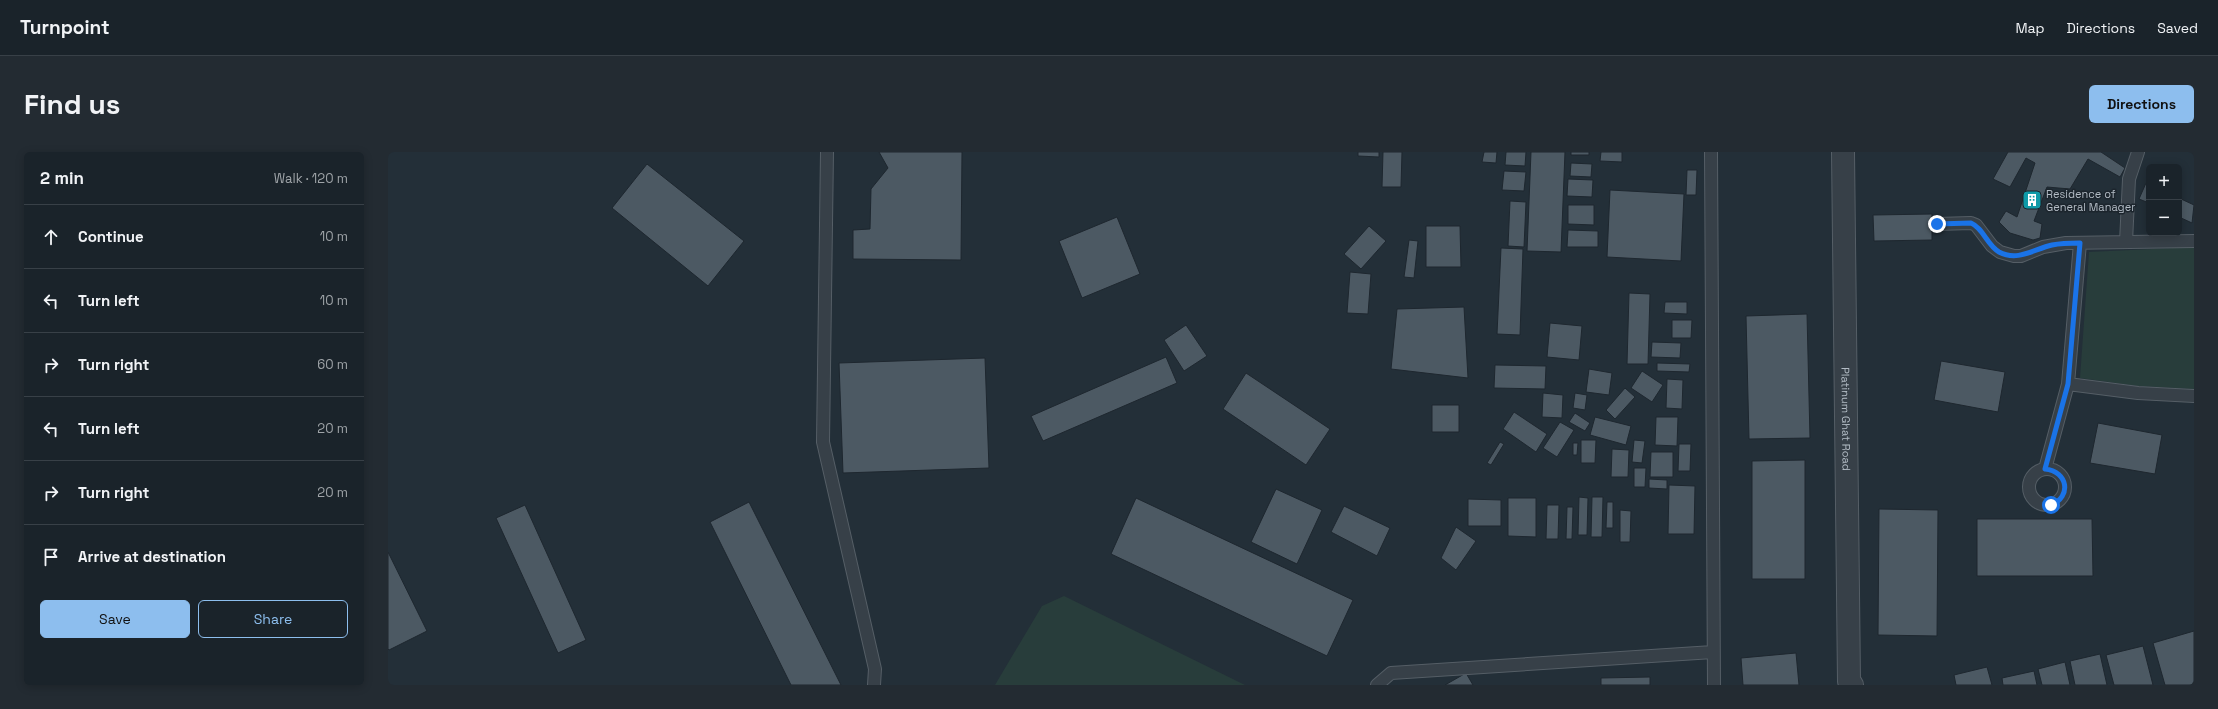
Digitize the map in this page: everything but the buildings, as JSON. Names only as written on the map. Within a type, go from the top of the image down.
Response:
[{"type":"street","name":"Platinum Ghat Road","points":[[1843,152],[1849,681],[1852,685]]},
{"type":"lane","points":[[827,152],[823,442],[875,669],[874,685]]},
{"type":"lane","points":[[1711,152],[1714,685]]},
{"type":"lane","points":[[2126,242],[2130,179],[2138,152]]},
{"type":"lane","points":[[1937,224],[1971,223],[1976,225],[1986,240],[1996,249],[2014,256],[2021,256],[2055,244],[2194,241]]},
{"type":"lane","points":[[2045,469],[2068,384],[2080,243]]},
{"type":"lane","points":[[2068,384],[2138,393],[2194,396]]},
{"type":"lane","points":[[1377,685],[1391,673],[1714,652]]},
{"type":"green space","points":[[2194,247],[2194,389],[2137,386],[2080,378],[2089,252]]},
{"type":"green space","points":[[1064,596],[1245,685],[995,685],[1042,606]]},
{"type":"place","name":"Residence of General Manager","points":[[2032,200]]},
{"type":"route","points":[[1937,224],[1971,223],[1976,225],[1992,246],[2000,252],[2014,256],[2021,256],[2055,244],[2080,243],[2068,384],[2045,469],[2052,469],[2062,476],[2065,481],[2065,488],[2061,499],[2051,505]]}]
